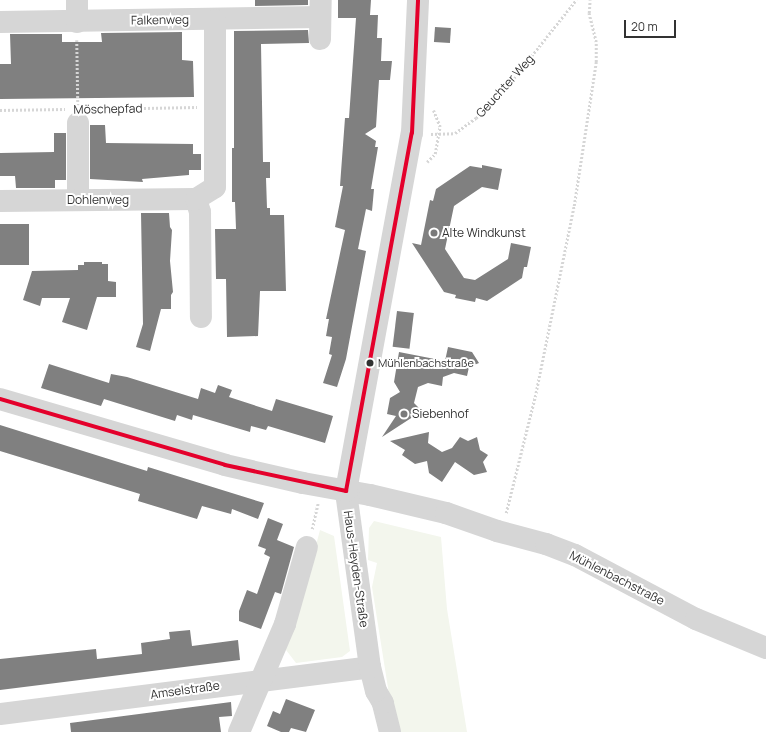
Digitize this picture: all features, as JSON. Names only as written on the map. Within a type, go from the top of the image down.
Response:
[{"type":"street","points":[[77,0],[77,22]]},
{"type":"street","name":"Haus-Heyden-Straße","points":[[390,732],[383,703],[376,691],[370,667],[346,491],[412,133],[418,0]]},
{"type":"street","name":"Falkenweg","points":[[0,22],[215,20],[320,8],[320,39]]},
{"type":"street","points":[[201,316],[200,212],[196,199],[215,187],[215,20]]},
{"type":"street","points":[[78,113],[78,199]]},
{"type":"street","name":"Dohlenweg","points":[[0,201],[78,199],[196,199]]},
{"type":"street","name":"Mühlenbachstraße","points":[[0,399],[225,466],[446,513],[575,554],[696,619],[766,648]]},
{"type":"street","points":[[238,732],[285,624],[307,547]]},
{"type":"street","name":"Amselstraße","points":[[0,714],[370,667]]},
{"type":"path","name":"Geuchter Weg","points":[[412,133],[447,135],[468,126],[514,78],[576,0]]},
{"type":"path","points":[[505,518],[535,398],[576,190],[596,57],[589,13],[590,0]]},
{"type":"path","points":[[77,22],[78,113]]},
{"type":"path","name":"Möschepfad","points":[[0,110],[78,113],[215,107]]},
{"type":"path","points":[[307,547],[322,487]]},
{"type":"shaded area","points":[[374,521],[441,537],[447,609],[467,732],[395,732],[372,587],[377,563],[368,560],[369,528]]},
{"type":"shaded area","points":[[320,530],[334,536],[350,651],[342,657],[296,663],[283,646],[299,609]]},
{"type":"building","points":[[255,0],[308,0],[308,5],[255,6]]},
{"type":"building","points":[[338,0],[371,0],[370,15],[378,15],[377,38],[382,38],[381,61],[392,61],[390,80],[379,80],[376,127],[365,134],[376,141],[375,147],[378,147],[371,189],[374,189],[372,211],[366,209],[358,249],[366,251],[346,359],[337,387],[323,383],[332,355],[329,354],[332,337],[326,336],[329,319],[326,319],[345,230],[335,227],[343,186],[340,186],[345,118],[349,118],[356,18],[338,18]]},
{"type":"building","points":[[435,27],[451,28],[450,43],[434,42]]},
{"type":"building","points":[[308,30],[309,43],[261,44],[263,162],[270,162],[270,178],[266,178],[267,208],[270,208],[270,215],[284,215],[286,291],[260,291],[258,336],[227,337],[226,279],[216,279],[215,229],[236,229],[235,202],[232,202],[232,148],[234,148],[234,31]]},
{"type":"building","points":[[182,32],[182,60],[193,61],[194,97],[0,99],[0,64],[11,64],[10,34],[62,34],[62,42],[102,42],[101,33]]},
{"type":"building","points":[[90,125],[105,125],[106,143],[193,144],[193,154],[201,154],[201,170],[189,170],[189,175],[142,179],[143,182],[90,179]]},
{"type":"building","points":[[54,133],[66,133],[66,180],[55,180],[55,188],[16,188],[15,176],[0,176],[0,153],[54,152]]},
{"type":"building","name":"Alte Windkunst","points":[[482,165],[502,169],[498,190],[482,187],[454,206],[445,249],[464,278],[475,280],[508,259],[511,243],[531,247],[527,267],[524,267],[522,278],[487,301],[476,298],[475,302],[455,298],[456,295],[444,292],[412,243],[421,245],[430,200],[433,201],[436,189],[470,166],[482,168]]},
{"type":"building","points":[[141,213],[169,213],[170,227],[172,230],[170,261],[173,292],[171,295],[171,309],[161,309],[150,351],[136,347],[143,324]]},
{"type":"building","points":[[0,224],[29,224],[29,265],[0,265]]},
{"type":"building","points":[[84,262],[102,262],[102,264],[108,264],[108,281],[116,282],[116,297],[97,297],[87,330],[62,322],[70,298],[42,298],[40,306],[23,300],[32,271],[78,270],[78,265],[84,265]]},
{"type":"building","points":[[397,311],[414,313],[409,349],[393,347]]},
{"type":"building","points":[[448,347],[472,352],[479,363],[469,367],[467,376],[454,373],[443,377],[442,386],[428,383],[418,387],[414,403],[422,411],[382,437],[396,416],[387,414],[390,398],[400,392],[394,382],[399,352],[445,361]]},
{"type":"building","points":[[49,364],[109,383],[111,374],[127,377],[198,399],[201,388],[215,393],[218,385],[232,390],[229,397],[272,411],[276,399],[333,416],[325,443],[268,426],[266,430],[251,426],[250,432],[193,415],[192,420],[177,415],[175,421],[104,399],[101,406],[41,388]]},
{"type":"building","points":[[0,425],[147,471],[148,467],[264,503],[258,519],[232,509],[231,514],[202,506],[197,519],[138,501],[140,494],[0,451]]},
{"type":"building","points":[[429,432],[428,443],[442,452],[452,448],[460,437],[468,441],[477,437],[480,450],[488,455],[483,462],[487,472],[474,475],[455,462],[442,482],[429,473],[427,461],[415,464],[402,455],[405,450],[390,441]]},
{"type":"building","points":[[268,518],[283,524],[277,540],[294,547],[281,594],[275,592],[261,629],[239,621],[239,611],[247,590],[257,594],[270,557],[264,554],[266,549],[258,546]]},
{"type":"building","points":[[190,630],[192,646],[238,640],[240,660],[0,690],[0,659],[96,649],[97,659],[142,654],[141,643],[170,639],[169,632]]},
{"type":"building","points":[[286,699],[315,710],[306,732],[291,728],[289,732],[281,732],[267,726],[273,711],[280,714]]},
{"type":"building","points":[[231,702],[232,716],[219,717],[221,732],[71,732],[70,723]]},
{"type":"transit line","points":[[346,491],[412,133],[418,0]]},
{"type":"transit line","points":[[0,399],[225,465],[346,491]]},
{"type":"place","name":"Alte Windkunst","points":[[434,233]]},
{"type":"place","name":"Mühlenbachstraße","points":[[370,363]]},
{"type":"place","name":"Siebenhof","points":[[404,414]]}]
